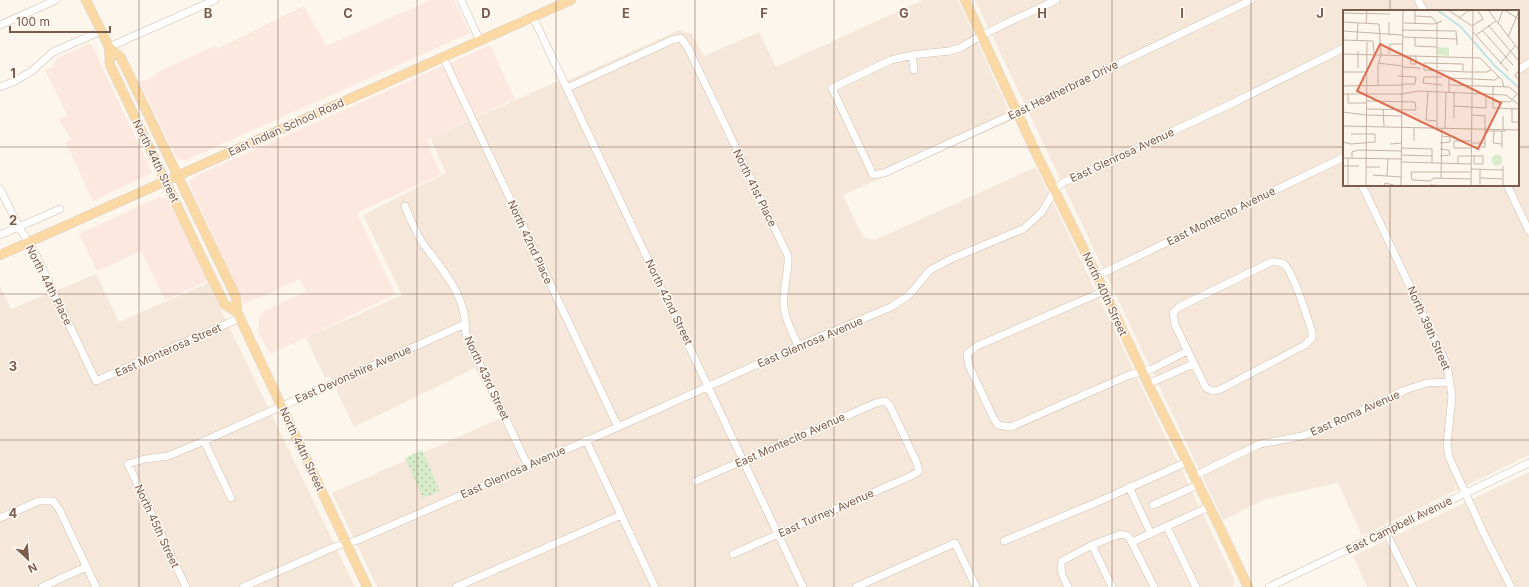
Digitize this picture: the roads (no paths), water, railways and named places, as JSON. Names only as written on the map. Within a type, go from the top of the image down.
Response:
[{"type":"main road","name":"North 44th Street","points":[[86,0],[109,47],[121,58],[236,297],[238,315],[367,587]]},
{"type":"main road","name":"East Indian School Road","points":[[0,255],[571,0]]},
{"type":"main road","name":"North 40th Street","points":[[965,0],[1148,384],[1248,587]]},
{"type":"main road","name":"North 44th Street","points":[[109,47],[110,65],[165,182],[225,305],[238,315]]},
{"type":"street","points":[[0,26],[56,0]]},
{"type":"street","points":[[109,47],[215,0]]},
{"type":"street","points":[[461,0],[480,41]]},
{"type":"street","points":[[914,70],[912,55],[949,51],[960,48],[982,35],[1056,0]]},
{"type":"street","name":"East Heatherbrae Drive","points":[[912,55],[891,60],[832,88],[873,175],[884,173],[1018,112],[1251,0]]},
{"type":"street","name":"North 42nd Street","points":[[533,17],[803,587]]},
{"type":"street","points":[[0,87],[15,81],[32,71],[53,52],[101,31]]},
{"type":"street","name":"North 41st Place","points":[[567,88],[672,40],[681,38],[688,48],[788,256],[789,268],[784,306],[786,317],[798,346]]},
{"type":"street","name":"East Glenrosa Avenue","points":[[243,587],[334,547],[358,540],[618,427],[798,346],[891,307],[909,295],[930,270],[953,258],[1023,229],[1041,214],[1055,190],[1062,183],[1231,104],[1343,48]]},
{"type":"street","name":"North 42nd Place","points":[[443,57],[618,427]]},
{"type":"street","points":[[1519,69],[1529,63]]},
{"type":"street","name":"East Montecito Avenue","points":[[1097,276],[1343,157]]},
{"type":"street","name":"North 39th Street","points":[[1362,186],[1447,365],[1452,396],[1447,444],[1449,457],[1465,494],[1511,587]]},
{"type":"street","points":[[1507,186],[1529,231]]},
{"type":"street","name":"North 44th Place","points":[[0,189],[19,227],[36,255],[96,381]]},
{"type":"street","name":"North 43rd Street","points":[[405,206],[412,223],[424,244],[444,269],[460,301],[464,314],[466,335],[528,466]]},
{"type":"street","points":[[0,235],[60,209]]},
{"type":"street","points":[[1271,262],[1279,262],[1285,265],[1299,294],[1310,325],[1313,335],[1311,340],[1305,345],[1272,363],[1216,391],[1206,388],[1187,352],[1173,321],[1173,313],[1176,309],[1271,262]]},
{"type":"street","points":[[1104,291],[977,346],[967,354],[969,366],[998,425],[1011,427],[1129,375],[1161,364],[1187,352]]},
{"type":"street","name":"East Monterosa Street","points":[[96,381],[238,315]]},
{"type":"street","name":"East Devonshire Avenue","points":[[128,464],[145,459],[168,456],[465,324]]},
{"type":"street","points":[[1161,364],[1167,375]]},
{"type":"street","points":[[1148,384],[1193,364]]},
{"type":"street","name":"East Roma Avenue","points":[[1194,476],[1260,444],[1302,436],[1320,430],[1405,390],[1427,383],[1450,382]]},
{"type":"street","name":"East Montecito Avenue","points":[[696,481],[876,403],[885,401],[890,406],[916,461],[919,471]]},
{"type":"street","points":[[586,440],[655,587]]},
{"type":"street","points":[[204,441],[231,498]]},
{"type":"street","points":[[1004,540],[1187,462]]},
{"type":"street","name":"East Campbell Avenue","points":[[1269,587],[1529,463]]},
{"type":"street","name":"North 45th Street","points":[[128,464],[186,587]]},
{"type":"street","name":"East Turney Avenue","points":[[733,554],[911,476],[919,471]]},
{"type":"street","points":[[1153,505],[1198,485]]},
{"type":"street","points":[[1129,487],[1151,534]]},
{"type":"street","points":[[0,518],[40,501],[54,501],[96,587]]},
{"type":"street","points":[[1132,542],[1209,507]]},
{"type":"street","points":[[456,587],[621,515]]},
{"type":"street","points":[[1167,527],[1196,587]]},
{"type":"street","points":[[1386,532],[1412,587]]},
{"type":"street","points":[[1068,587],[1060,566],[1062,561],[1092,545],[1121,534],[1128,536],[1132,542],[1153,587]]},
{"type":"street","points":[[856,587],[955,543],[976,587]]},
{"type":"street","points":[[1092,545],[1112,587]]},
{"type":"street","points":[[42,587],[86,567]]}]
